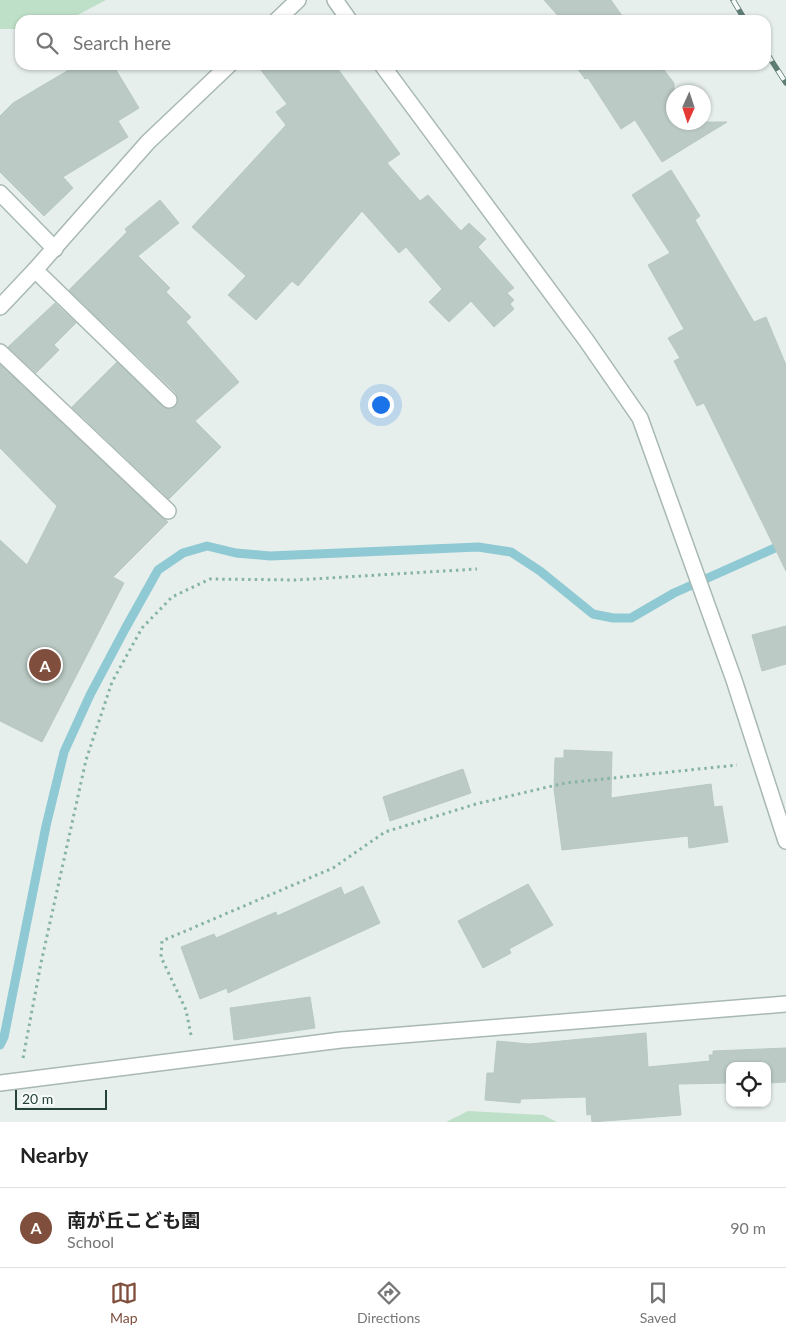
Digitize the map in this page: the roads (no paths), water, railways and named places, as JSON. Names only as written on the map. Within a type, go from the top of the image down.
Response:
[{"type":"street","points":[[282,15],[298,0]]},
{"type":"street","points":[[335,0],[346,15]]},
{"type":"street","points":[[0,307],[148,142],[224,70]]},
{"type":"street","points":[[386,70],[586,340],[640,418],[711,616],[786,841]]},
{"type":"street","points":[[0,193],[54,249]]},
{"type":"street","points":[[35,270],[170,400]]},
{"type":"street","points":[[0,352],[168,511]]},
{"type":"street","points":[[9,1082],[341,1040],[786,1004]]},
{"type":"waterway","points":[[0,1045],[4,1037],[46,826],[64,752],[90,695],[158,570],[183,553],[207,546],[236,553],[270,556],[478,547],[511,552],[540,571],[593,614],[613,618],[631,618],[674,593],[786,543]]},
{"type":"railway","points":[[733,0],[742,15]]},
{"type":"railway","points":[[771,60],[786,83]]},
{"type":"place","name":"南が丘こども園","points":[[45,665]]}]
